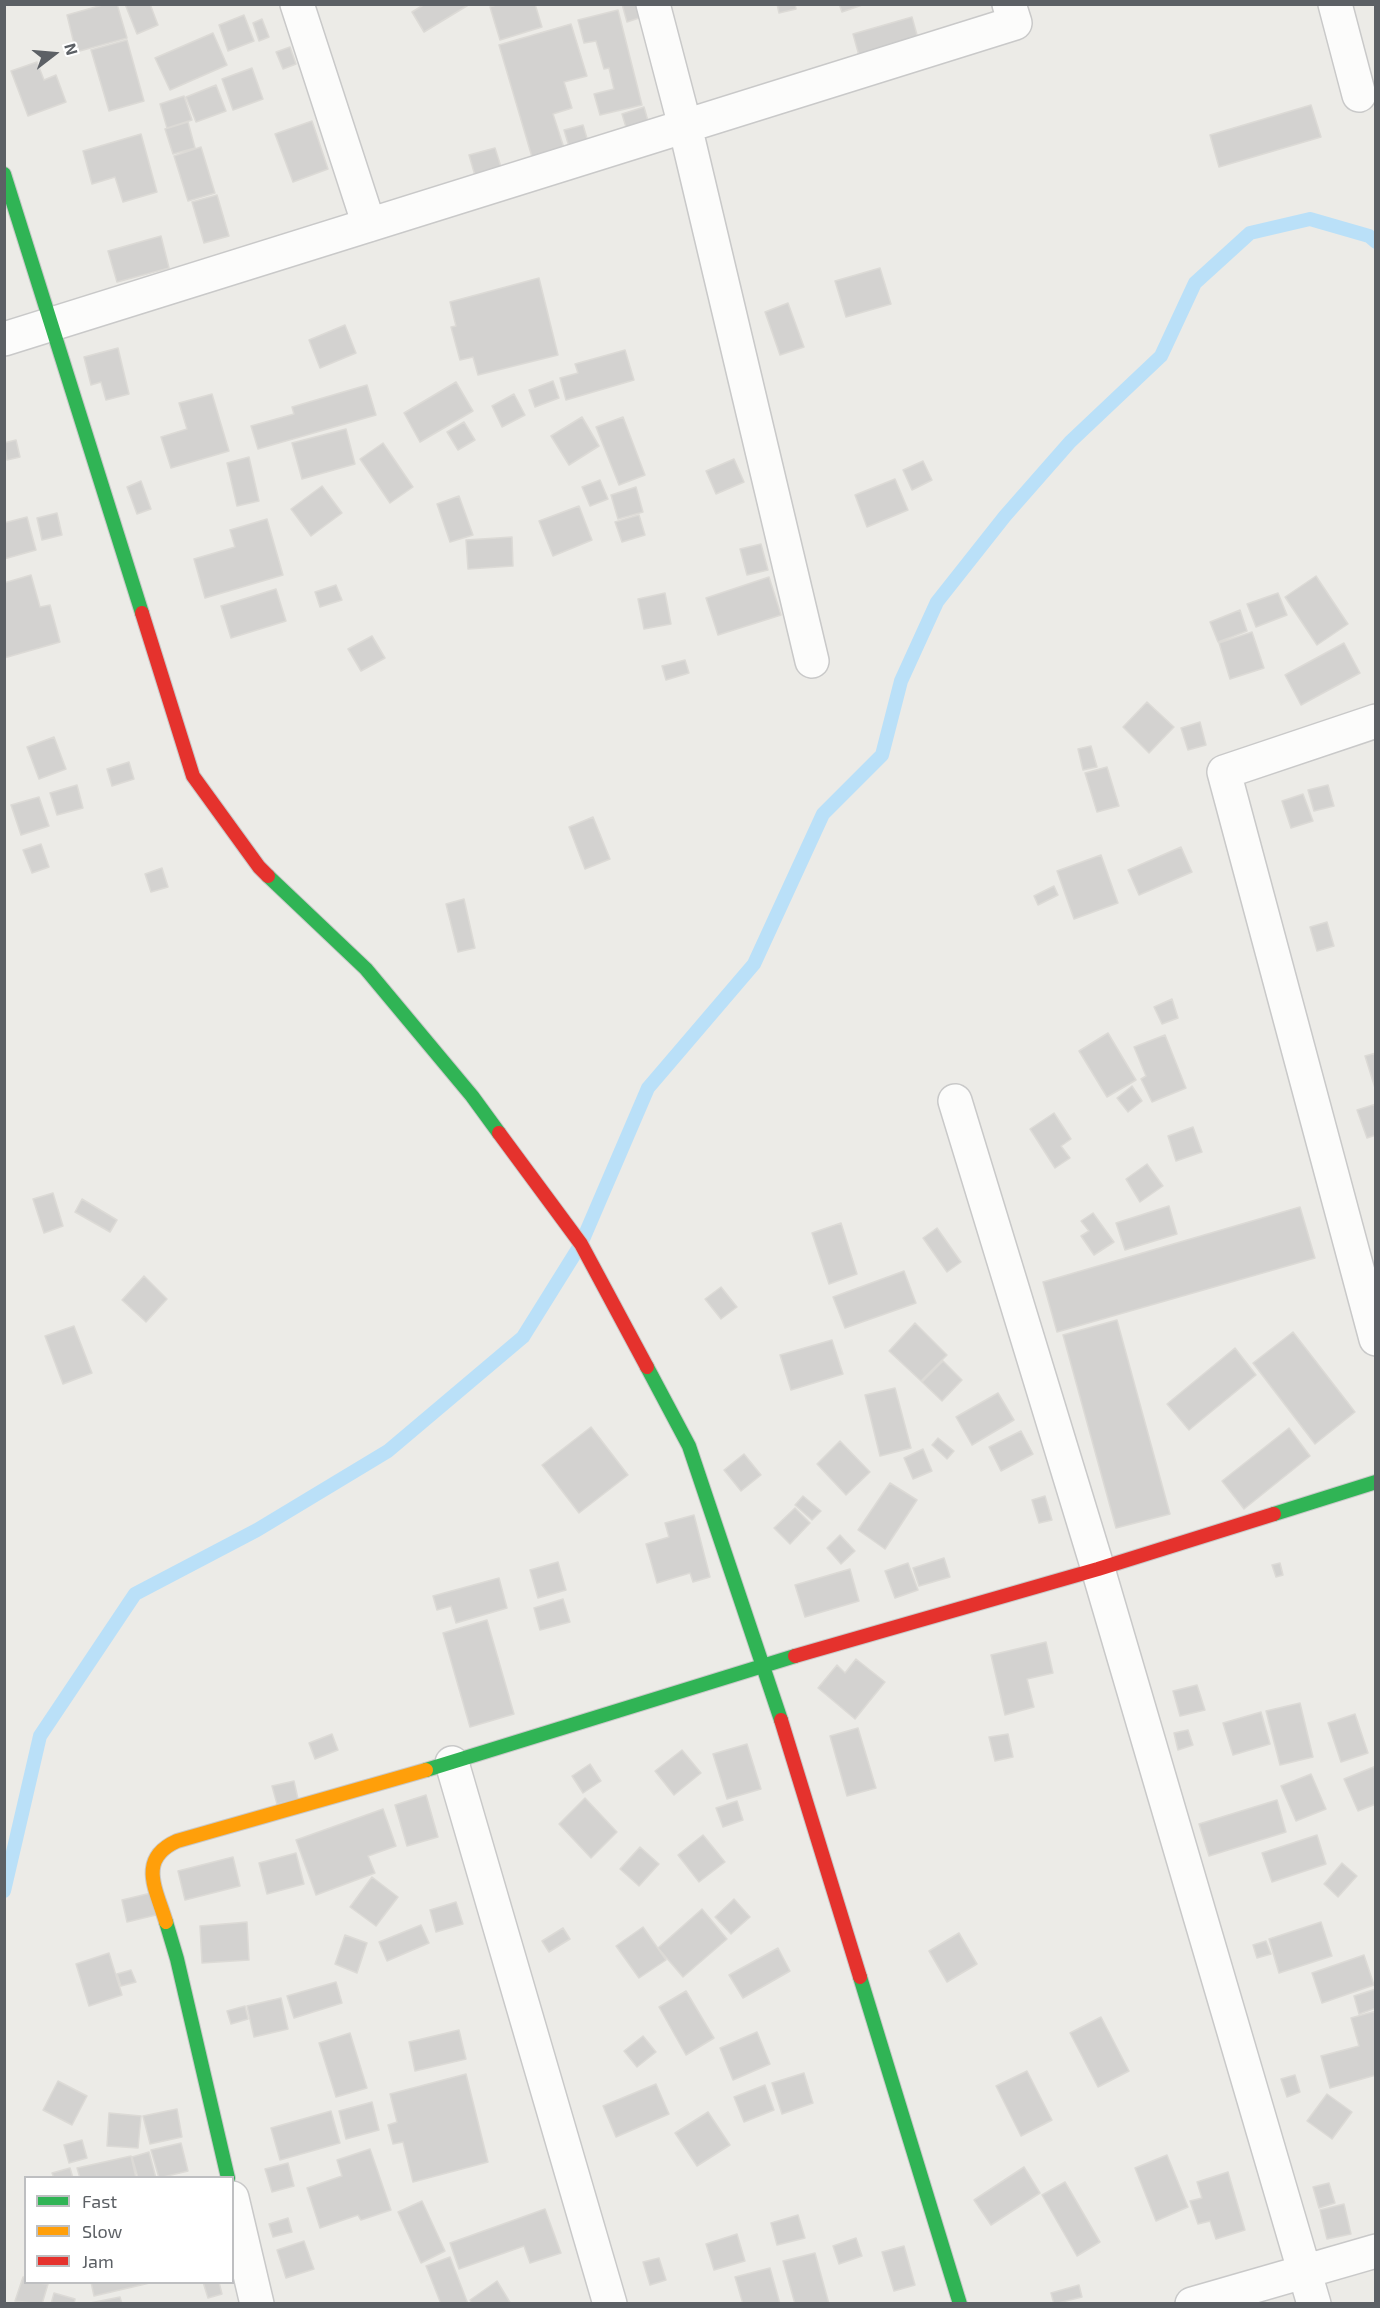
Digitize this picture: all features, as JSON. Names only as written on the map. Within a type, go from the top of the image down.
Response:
[{"type":"street","points":[[297,4],[369,225]]},
{"type":"street","points":[[653,4],[685,126],[812,661]]},
{"type":"street","points":[[4,339],[1014,22],[1010,4]]},
{"type":"street","points":[[1335,4],[1359,95]]},
{"type":"street","points":[[4,174],[193,776],[259,867],[366,969],[464,1087],[581,1244],[689,1446],[764,1665],[960,2304]]},
{"type":"street","points":[[1376,721],[1224,772],[1376,1339]]},
{"type":"street","points":[[955,1101],[1098,1569],[1314,2304]]},
{"type":"street","points":[[228,2176],[177,1959],[151,1871],[153,1859],[161,1847],[452,1763],[764,1665],[1098,1569],[1376,1482]]},
{"type":"street","points":[[452,1763],[610,2304]]},
{"type":"street","points":[[234,2206],[257,2304]]},
{"type":"street","points":[[1192,2304],[1376,2251]]},
{"type":"building","points":[[106,4],[117,4],[127,38],[76,52],[67,15]]},
{"type":"building","points":[[125,4],[150,4],[158,25],[137,34]]},
{"type":"building","points":[[425,4],[470,4],[424,32],[412,12]]},
{"type":"building","points":[[499,4],[535,4],[542,27],[500,40],[490,7]]},
{"type":"building","points":[[622,4],[639,4],[642,17],[627,22]]},
{"type":"building","points":[[777,4],[795,4],[796,9],[779,13]]},
{"type":"building","points":[[839,4],[865,4],[842,12]]},
{"type":"building","points":[[618,10],[642,105],[600,115],[594,94],[614,89],[609,68],[604,69],[596,41],[584,43],[578,20]]},
{"type":"building","points":[[244,15],[254,41],[228,51],[219,25]]},
{"type":"building","points":[[912,17],[922,53],[863,70],[853,34]]},
{"type":"building","points":[[262,19],[269,37],[259,41],[253,23]]},
{"type":"building","points":[[571,24],[587,76],[564,82],[572,108],[553,114],[564,148],[532,157],[499,45]]},
{"type":"building","points":[[213,33],[227,65],[170,90],[155,58]]},
{"type":"building","points":[[127,40],[144,101],[109,111],[91,50]]},
{"type":"building","points":[[290,47],[296,64],[283,69],[276,52]]},
{"type":"building","points":[[37,62],[44,80],[56,75],[66,102],[28,116],[11,71]]},
{"type":"building","points":[[252,68],[263,99],[233,110],[222,79]]},
{"type":"building","points":[[216,85],[226,111],[196,122],[186,97]]},
{"type":"building","points":[[184,96],[192,120],[167,128],[160,104]]},
{"type":"building","points":[[1311,105],[1321,137],[1219,167],[1210,135]]},
{"type":"building","points":[[644,107],[650,128],[628,134],[622,114]]},
{"type":"building","points":[[312,121],[328,169],[293,182],[275,134]]},
{"type":"building","points":[[188,122],[195,148],[173,154],[165,129]]},
{"type":"building","points":[[583,125],[589,145],[570,150],[564,130]]},
{"type":"building","points":[[141,134],[157,192],[123,202],[115,177],[92,184],[83,151]]},
{"type":"building","points":[[201,147],[215,193],[188,201],[174,156]]},
{"type":"building","points":[[495,148],[502,170],[476,179],[469,155]]},
{"type":"building","points":[[217,195],[229,236],[204,243],[192,202]]},
{"type":"building","points":[[161,236],[169,268],[117,282],[108,251]]},
{"type":"building","points":[[880,268],[891,304],[846,317],[835,281]]},
{"type":"building","points":[[539,278],[558,355],[478,375],[473,357],[460,360],[451,327],[456,326],[450,302]]},
{"type":"building","points":[[788,303],[804,347],[780,355],[765,312]]},
{"type":"building","points":[[345,325],[356,353],[320,368],[309,340]]},
{"type":"building","points":[[118,348],[129,394],[106,400],[101,382],[91,385],[84,357]]},
{"type":"building","points":[[625,350],[634,380],[566,400],[560,378],[578,373],[575,364]]},
{"type":"building","points":[[553,381],[559,398],[535,407],[529,390]]},
{"type":"building","points":[[456,382],[473,411],[420,442],[404,413]]},
{"type":"building","points":[[367,385],[376,415],[258,449],[251,426],[294,414],[292,407]]},
{"type":"building","points":[[212,394],[229,451],[171,468],[161,437],[187,429],[179,403]]},
{"type":"building","points":[[514,394],[525,415],[502,427],[492,406]]},
{"type":"building","points":[[582,417],[599,446],[569,465],[551,436]]},
{"type":"building","points":[[623,417],[645,475],[619,485],[596,427]]},
{"type":"building","points":[[464,422],[475,440],[458,450],[447,432]]},
{"type":"building","points":[[346,429],[355,464],[302,479],[292,443]]},
{"type":"building","points":[[16,440],[20,457],[7,460],[4,443]]},
{"type":"building","points":[[383,443],[413,487],[390,503],[360,459]]},
{"type":"building","points":[[249,457],[259,501],[237,506],[227,463]]},
{"type":"building","points":[[734,459],[744,482],[716,494],[706,471]]},
{"type":"building","points":[[923,461],[932,480],[912,490],[903,470]]},
{"type":"building","points":[[895,479],[908,510],[867,527],[855,495]]},
{"type":"building","points":[[600,480],[608,499],[590,506],[582,487]]},
{"type":"building","points":[[141,481],[151,509],[137,514],[127,487]]},
{"type":"building","points":[[322,486],[342,513],[311,536],[291,509]]},
{"type":"building","points":[[636,487],[643,512],[618,519],[611,495]]},
{"type":"building","points":[[459,496],[473,535],[450,542],[437,504]]},
{"type":"building","points":[[579,506],[592,540],[553,556],[539,521]]},
{"type":"building","points":[[57,513],[62,535],[42,540],[37,518]]},
{"type":"building","points":[[639,515],[645,535],[622,542],[615,522]]},
{"type":"building","points":[[27,517],[36,550],[4,559],[4,523]]},
{"type":"building","points":[[267,519],[283,575],[205,598],[194,559],[235,547],[230,530]]},
{"type":"building","points":[[512,537],[513,566],[468,569],[466,540]]},
{"type":"building","points":[[761,544],[768,570],[747,575],[740,549]]},
{"type":"building","points":[[31,575],[40,607],[50,605],[60,642],[4,658],[4,583]]},
{"type":"building","points":[[1316,576],[1348,624],[1317,645],[1285,597]]},
{"type":"building","points":[[769,577],[781,615],[718,635],[706,598]]},
{"type":"building","points":[[336,585],[342,600],[320,607],[315,592]]},
{"type":"building","points":[[276,589],[286,621],[231,638],[221,606]]},
{"type":"building","points":[[665,593],[671,624],[644,629],[638,599]]},
{"type":"building","points":[[1278,593],[1287,615],[1256,627],[1247,604]]},
{"type":"building","points":[[1240,610],[1247,631],[1218,642],[1210,622]]},
{"type":"building","points":[[1252,632],[1264,668],[1230,679],[1219,643]]},
{"type":"building","points":[[372,636],[385,658],[361,671],[348,649]]},
{"type":"building","points":[[1344,643],[1360,673],[1301,705],[1285,675]]},
{"type":"building","points":[[685,660],[689,673],[666,680],[662,666]]},
{"type":"building","points":[[1147,702],[1174,727],[1149,753],[1123,727]]},
{"type":"building","points":[[1200,722],[1206,745],[1188,750],[1181,728]]},
{"type":"building","points":[[54,737],[66,769],[39,779],[27,747]]},
{"type":"building","points":[[1091,746],[1097,767],[1083,770],[1078,749]]},
{"type":"building","points":[[129,762],[134,779],[112,786],[107,769]]},
{"type":"building","points":[[1107,767],[1119,806],[1097,812],[1085,773]]},
{"type":"building","points":[[77,785],[83,808],[57,815],[50,793]]},
{"type":"building","points":[[1328,785],[1334,806],[1314,811],[1308,790]]},
{"type":"building","points":[[1303,794],[1313,821],[1291,828],[1282,801]]},
{"type":"building","points":[[39,797],[49,826],[21,835],[11,805]]},
{"type":"building","points":[[593,817],[610,859],[585,869],[569,827]]},
{"type":"building","points":[[41,844],[49,867],[32,873],[23,850]]},
{"type":"building","points":[[1181,847],[1192,872],[1139,895],[1128,870]]},
{"type":"building","points":[[1101,855],[1118,903],[1074,919],[1057,871]]},
{"type":"building","points":[[162,868],[168,887],[151,892],[145,874]]},
{"type":"building","points":[[1054,886],[1058,895],[1038,905],[1034,896]]},
{"type":"building","points":[[464,899],[475,948],[458,952],[446,904]]},
{"type":"building","points":[[1327,922],[1334,946],[1317,951],[1310,927]]},
{"type":"building","points":[[1172,999],[1178,1018],[1162,1024],[1154,1007]]},
{"type":"building","points":[[1108,1033],[1136,1080],[1107,1097],[1079,1051]]},
{"type":"building","points":[[1165,1035],[1186,1088],[1152,1102],[1141,1079],[1146,1076],[1134,1047]]},
{"type":"building","points":[[1376,1053],[1376,1088],[1375,1088],[1365,1056]]},
{"type":"building","points":[[1132,1086],[1142,1101],[1128,1112],[1117,1098]]},
{"type":"building","points":[[1376,1104],[1376,1135],[1367,1138],[1357,1110]]},
{"type":"building","points":[[1054,1113],[1071,1139],[1061,1146],[1070,1158],[1055,1168],[1030,1129]]},
{"type":"building","points":[[1193,1127],[1202,1152],[1176,1161],[1168,1136]]},
{"type":"building","points":[[1147,1164],[1163,1186],[1140,1202],[1126,1179]]},
{"type":"building","points":[[53,1193],[63,1226],[44,1233],[33,1199]]},
{"type":"building","points":[[82,1199],[117,1220],[110,1232],[75,1212]]},
{"type":"building","points":[[1169,1206],[1177,1234],[1125,1250],[1116,1223]]},
{"type":"building","points":[[1300,1207],[1315,1258],[1057,1332],[1043,1282]]},
{"type":"building","points":[[1093,1213],[1114,1242],[1094,1255],[1081,1236],[1089,1231],[1081,1221]]},
{"type":"building","points":[[841,1223],[857,1274],[829,1284],[812,1233]]},
{"type":"building","points":[[937,1228],[961,1262],[947,1272],[923,1238]]},
{"type":"building","points":[[904,1271],[916,1303],[845,1328],[833,1297]]},
{"type":"building","points":[[144,1276],[167,1299],[146,1322],[122,1300]]},
{"type":"building","points":[[721,1287],[737,1307],[721,1319],[705,1299]]},
{"type":"building","points":[[1117,1320],[1170,1514],[1116,1528],[1063,1335]]},
{"type":"building","points":[[915,1323],[947,1355],[921,1381],[889,1351]]},
{"type":"building","points":[[74,1326],[92,1373],[63,1384],[45,1336]]},
{"type":"building","points":[[1293,1332],[1355,1412],[1315,1444],[1253,1363]]},
{"type":"building","points":[[832,1340],[843,1374],[791,1390],[780,1355]]},
{"type":"building","points":[[1235,1348],[1256,1375],[1189,1430],[1167,1404]]},
{"type":"building","points":[[943,1361],[962,1380],[942,1401],[922,1382]]},
{"type":"building","points":[[895,1388],[911,1448],[880,1456],[865,1395]]},
{"type":"building","points":[[998,1393],[1014,1420],[972,1445],[956,1417]]},
{"type":"building","points":[[591,1427],[628,1475],[579,1513],[542,1465]]},
{"type":"building","points":[[1289,1428],[1310,1456],[1244,1509],[1222,1481]]},
{"type":"building","points":[[1021,1431],[1033,1454],[1001,1471],[989,1447]]},
{"type":"building","points":[[938,1438],[954,1451],[947,1459],[932,1445]]},
{"type":"building","points":[[840,1441],[870,1472],[846,1495],[817,1464]]},
{"type":"building","points":[[923,1449],[932,1471],[913,1479],[904,1458]]},
{"type":"building","points":[[744,1454],[761,1475],[741,1491],[724,1470]]},
{"type":"building","points":[[890,1483],[917,1500],[885,1549],[858,1530]]},
{"type":"building","points":[[803,1496],[821,1511],[812,1520],[795,1505]]},
{"type":"building","points":[[1045,1496],[1052,1520],[1039,1523],[1032,1500]]},
{"type":"building","points":[[795,1508],[810,1523],[790,1544],[774,1528]]},
{"type":"building","points":[[694,1515],[710,1577],[693,1582],[690,1573],[657,1583],[646,1544],[669,1537],[665,1523]]},
{"type":"building","points":[[840,1535],[855,1551],[841,1564],[827,1548]]},
{"type":"building","points":[[944,1558],[950,1577],[919,1586],[913,1568]]},
{"type":"building","points":[[558,1562],[566,1590],[538,1598],[530,1570]]},
{"type":"building","points":[[908,1563],[918,1590],[895,1598],[885,1571]]},
{"type":"building","points":[[1280,1563],[1283,1575],[1276,1577],[1272,1565]]},
{"type":"building","points":[[850,1569],[859,1601],[805,1617],[795,1585]]},
{"type":"building","points":[[499,1578],[507,1608],[456,1623],[451,1606],[437,1610],[433,1596]]},
{"type":"building","points":[[563,1599],[570,1622],[540,1630],[534,1608]]},
{"type":"building","points":[[487,1620],[514,1714],[470,1727],[443,1633]]},
{"type":"building","points":[[1046,1642],[1053,1673],[1027,1679],[1034,1707],[1005,1715],[991,1655]]},
{"type":"building","points":[[856,1659],[885,1682],[855,1719],[818,1688],[837,1665],[845,1673]]},
{"type":"building","points":[[1197,1685],[1205,1710],[1180,1716],[1173,1691]]},
{"type":"building","points":[[1300,1703],[1313,1757],[1280,1765],[1266,1711]]},
{"type":"building","points":[[1261,1712],[1270,1744],[1233,1755],[1223,1723]]},
{"type":"building","points":[[1355,1714],[1368,1753],[1341,1762],[1328,1723]]},
{"type":"building","points":[[858,1728],[876,1788],[847,1796],[830,1736]]},
{"type":"building","points":[[1188,1730],[1193,1745],[1178,1750],[1174,1733]]},
{"type":"building","points":[[332,1734],[338,1750],[315,1759],[309,1743]]},
{"type":"building","points":[[1008,1734],[1013,1757],[995,1761],[989,1737]]},
{"type":"building","points":[[747,1744],[761,1789],[727,1799],[713,1754]]},
{"type":"building","points":[[682,1750],[701,1773],[674,1795],[655,1771]]},
{"type":"building","points":[[590,1764],[601,1781],[583,1793],[572,1776]]},
{"type":"building","points":[[1376,1766],[1376,1804],[1358,1811],[1344,1779]]},
{"type":"building","points":[[1311,1774],[1326,1809],[1296,1821],[1281,1786]]},
{"type":"building","points":[[294,1781],[298,1799],[277,1804],[272,1786]]},
{"type":"building","points":[[426,1795],[438,1837],[407,1846],[395,1805]]},
{"type":"building","points":[[585,1798],[617,1832],[591,1858],[559,1824]]},
{"type":"building","points":[[1277,1800],[1286,1832],[1209,1856],[1199,1824]]},
{"type":"building","points":[[737,1801],[743,1820],[723,1827],[716,1808]]},
{"type":"building","points":[[383,1809],[396,1846],[368,1856],[375,1873],[316,1895],[296,1840]]},
{"type":"building","points":[[703,1835],[725,1862],[699,1882],[678,1855]]},
{"type":"building","points":[[1317,1835],[1326,1864],[1272,1882],[1262,1853]]},
{"type":"building","points":[[640,1847],[659,1864],[639,1886],[620,1869]]},
{"type":"building","points":[[296,1853],[304,1884],[267,1894],[259,1863]]},
{"type":"building","points":[[233,1857],[240,1886],[185,1900],[178,1871]]},
{"type":"building","points":[[1342,1863],[1357,1876],[1338,1897],[1324,1884]]},
{"type":"building","points":[[372,1877],[398,1897],[376,1926],[350,1907]]},
{"type":"building","points":[[151,1893],[156,1915],[127,1922],[122,1900]]},
{"type":"building","points":[[734,1899],[750,1917],[731,1934],[715,1917]]},
{"type":"building","points":[[456,1902],[463,1924],[436,1932],[430,1910]]},
{"type":"building","points":[[702,1909],[727,1939],[683,1977],[658,1948]]},
{"type":"building","points":[[247,1922],[249,1960],[202,1963],[200,1926]]},
{"type":"building","points":[[1321,1922],[1332,1956],[1279,1973],[1269,1939]]},
{"type":"building","points":[[421,1925],[429,1943],[387,1961],[379,1942]]},
{"type":"building","points":[[643,1927],[666,1960],[639,1978],[616,1946]]},
{"type":"building","points":[[563,1928],[570,1939],[549,1952],[542,1941]]},
{"type":"building","points":[[959,1933],[977,1964],[947,1982],[929,1951]]},
{"type":"building","points":[[345,1935],[367,1943],[357,1973],[335,1964]]},
{"type":"building","points":[[1266,1941],[1271,1954],[1257,1958],[1253,1945]]},
{"type":"building","points":[[778,1948],[790,1971],[743,1998],[729,1975]]},
{"type":"building","points":[[109,1953],[122,1995],[89,2006],[76,1964]]},
{"type":"building","points":[[1364,1955],[1374,1985],[1322,2003],[1312,1973]]},
{"type":"building","points":[[131,1970],[136,1982],[121,1986],[117,1974]]},
{"type":"building","points":[[336,1982],[342,2003],[294,2018],[287,1996]]},
{"type":"building","points":[[1376,1989],[1376,2008],[1359,2014],[1354,1996]]},
{"type":"building","points":[[686,1991],[714,2038],[686,2055],[659,2007]]},
{"type":"building","points":[[281,1998],[288,2029],[254,2037],[247,2006]]},
{"type":"building","points":[[245,2006],[248,2019],[231,2024],[227,2011]]},
{"type":"building","points":[[1376,2011],[1376,2075],[1330,2088],[1321,2056],[1359,2046],[1351,2018]]},
{"type":"building","points":[[1101,2017],[1129,2071],[1098,2087],[1070,2033]]},
{"type":"building","points":[[459,2030],[466,2059],[415,2071],[409,2042]]},
{"type":"building","points":[[757,2032],[770,2064],[733,2080],[720,2048]]},
{"type":"building","points":[[350,2033],[367,2088],[336,2097],[319,2043]]},
{"type":"building","points":[[643,2036],[656,2052],[637,2067],[624,2051]]},
{"type":"building","points":[[1027,2071],[1052,2120],[1021,2136],[996,2086]]},
{"type":"building","points":[[804,2073],[813,2103],[782,2114],[772,2083]]},
{"type":"building","points":[[466,2074],[488,2162],[413,2182],[403,2142],[393,2144],[388,2125],[397,2122],[390,2094]]},
{"type":"building","points":[[1295,2075],[1300,2092],[1287,2097],[1281,2079]]},
{"type":"building","points":[[58,2081],[87,2096],[72,2125],[43,2110]]},
{"type":"building","points":[[656,2084],[669,2114],[616,2137],[603,2106]]},
{"type":"building","points":[[765,2085],[774,2110],[744,2122],[734,2097]]},
{"type":"building","points":[[1327,2094],[1352,2112],[1332,2139],[1307,2121]]},
{"type":"building","points":[[372,2102],[379,2130],[346,2139],[339,2111]]},
{"type":"building","points":[[177,2109],[182,2137],[150,2144],[143,2116]]},
{"type":"building","points":[[331,2111],[340,2143],[280,2160],[271,2128]]},
{"type":"building","points":[[708,2112],[730,2145],[697,2166],[675,2133]]},
{"type":"building","points":[[109,2113],[141,2116],[138,2148],[107,2146]]},
{"type":"building","points":[[82,2140],[87,2158],[69,2163],[64,2145]]},
{"type":"building","points":[[181,2143],[188,2171],[158,2176],[151,2150]]},
{"type":"building","points":[[370,2149],[391,2210],[361,2220],[358,2215],[320,2228],[307,2188],[342,2176],[337,2160]]},
{"type":"building","points":[[149,2152],[155,2176],[137,2176],[132,2157]]},
{"type":"building","points":[[1167,2155],[1188,2207],[1156,2221],[1135,2168]]},
{"type":"building","points":[[131,2156],[136,2176],[79,2176],[77,2168]]},
{"type":"building","points":[[288,2163],[294,2186],[272,2192],[265,2169]]},
{"type":"building","points":[[1024,2167],[1040,2193],[991,2225],[974,2200]]},
{"type":"building","points":[[70,2168],[72,2176],[53,2176],[52,2173]]},
{"type":"building","points":[[1228,2172],[1245,2230],[1216,2239],[1210,2221],[1198,2224],[1190,2201],[1202,2198],[1197,2182]]},
{"type":"building","points":[[1065,2182],[1100,2242],[1077,2256],[1042,2195]]},
{"type":"building","points":[[1329,2183],[1335,2203],[1319,2208],[1313,2187]]},
{"type":"building","points":[[422,2201],[445,2251],[421,2263],[398,2212]]},
{"type":"building","points":[[1344,2204],[1351,2234],[1327,2239],[1320,2210]]},
{"type":"building","points":[[545,2209],[561,2253],[530,2263],[524,2246],[459,2269],[450,2243]]},
{"type":"building","points":[[798,2215],[805,2238],[777,2245],[771,2223]]},
{"type":"building","points":[[288,2218],[292,2232],[273,2237],[269,2224]]},
{"type":"building","points":[[737,2234],[745,2261],[714,2270],[706,2244]]},
{"type":"building","points":[[856,2238],[862,2256],[839,2264],[833,2246]]},
{"type":"building","points":[[304,2241],[314,2269],[286,2278],[277,2250]]},
{"type":"building","points":[[904,2246],[915,2285],[894,2291],[882,2252]]},
{"type":"building","points":[[815,2253],[829,2304],[795,2304],[783,2261]]},
{"type":"building","points":[[450,2257],[468,2304],[441,2304],[426,2266]]},
{"type":"building","points":[[659,2258],[666,2280],[650,2285],[643,2262]]},
{"type":"building","points":[[770,2268],[780,2304],[743,2304],[735,2277]]},
{"type":"building","points":[[23,2277],[24,2284],[48,2284],[42,2304],[15,2301]]},
{"type":"building","points":[[497,2281],[511,2304],[472,2304],[470,2300]]},
{"type":"building","points":[[91,2284],[145,2284],[94,2296]]},
{"type":"building","points":[[204,2284],[220,2284],[222,2294],[208,2298]]},
{"type":"building","points":[[1079,2285],[1082,2297],[1054,2304],[1051,2293]]},
{"type":"building","points":[[54,2293],[75,2299],[74,2304],[51,2304]]},
{"type":"building","points":[[120,2297],[122,2304],[90,2304],[90,2303]]},
{"type":"waterway","points":[[4,1891],[40,1736],[135,1594],[257,1530],[388,1451],[523,1337],[581,1244],[648,1088],[754,964],[823,814],[882,755],[901,681],[937,602],[1005,516],[1070,442],[1161,356],[1195,283],[1250,233],[1310,219],[1369,236],[1376,242]]},
{"type":"traffic: fast","points":[[4,174],[142,613]]},
{"type":"traffic: fast","points":[[268,876],[366,969],[472,1096],[499,1133]]},
{"type":"traffic: fast","points":[[647,1367],[689,1446],[781,1720]]},
{"type":"traffic: fast","points":[[1274,1514],[1376,1482]]},
{"type":"traffic: fast","points":[[426,1770],[795,1656]]},
{"type":"traffic: fast","points":[[166,1922],[177,1959],[228,2176]]},
{"type":"traffic: fast","points":[[860,1977],[960,2304]]},
{"type":"traffic: slow","points":[[166,1922],[153,1876],[153,1866],[165,1848],[177,1841],[426,1770]]},
{"type":"traffic: jam","points":[[142,613],[193,776],[259,867],[268,876]]},
{"type":"traffic: jam","points":[[499,1133],[581,1244],[647,1367]]},
{"type":"traffic: jam","points":[[795,1656],[1098,1569],[1274,1514]]},
{"type":"traffic: jam","points":[[781,1720],[860,1977]]}]
